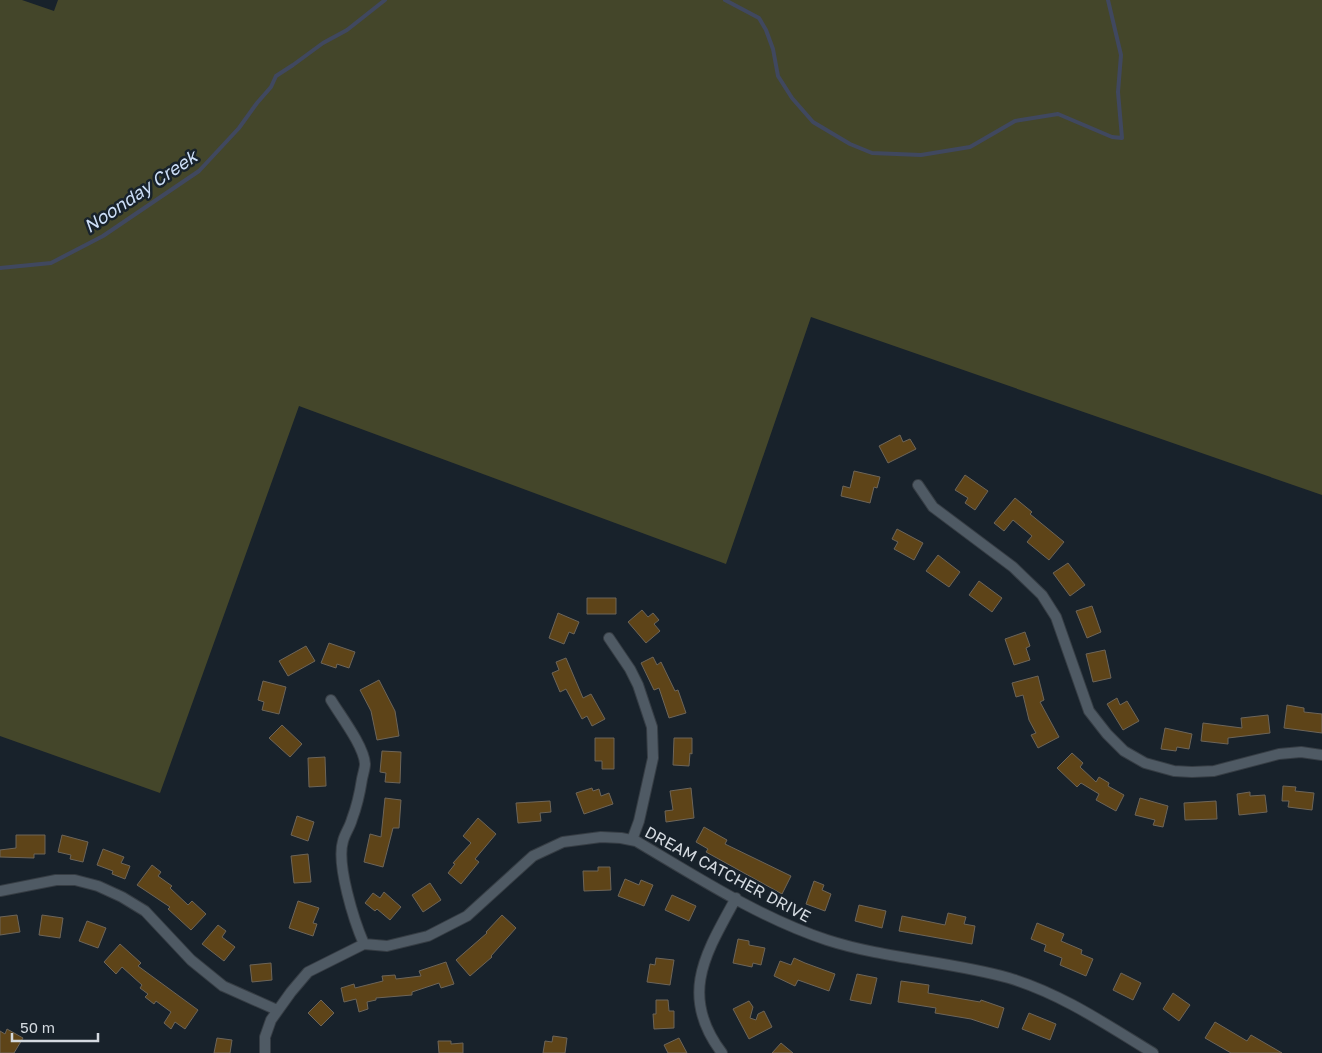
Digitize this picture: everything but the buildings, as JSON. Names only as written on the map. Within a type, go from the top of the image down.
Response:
[{"type":"street","points":[[918,484],[933,507],[1013,567],[1042,594],[1056,617],[1089,710],[1107,734],[1124,751],[1145,763],[1174,771],[1192,772],[1214,771],[1280,754],[1301,752],[1322,755]]},
{"type":"street","points":[[609,638],[630,669],[638,685],[652,727],[653,758],[639,821],[632,840]]},
{"type":"street","points":[[265,1053],[265,1037],[271,1020],[308,972],[364,944],[359,933],[344,878],[341,855],[343,841],[352,821],[359,796],[365,763],[353,734],[331,700]]},
{"type":"street","name":"DREAM CATCHER DRIVE","points":[[364,944],[387,946],[428,936],[467,916],[533,856],[563,842],[601,837],[632,840],[736,898],[793,927],[830,941],[988,973],[1036,988],[1079,1008],[1153,1053]]},
{"type":"street","points":[[0,890],[56,880],[75,880],[98,886],[122,897],[145,911],[191,960],[223,986],[277,1010]]},
{"type":"street","points":[[722,1053],[711,1036],[704,1019],[699,988],[702,967],[707,951],[736,898]]},
{"type":"green space","points":[[0,0],[22,0],[54,11],[58,0],[1322,0],[1322,495],[811,317],[726,564],[299,406],[160,793],[0,736]]},
{"type":"waterway","name":"Noonday Creek","points":[[0,268],[51,263],[103,236],[199,171],[239,128],[271,87],[276,76],[323,43],[347,30],[385,0]]},
{"type":"waterway","name":"Noonday Creek","points":[[725,0],[759,18],[773,49],[778,76],[792,98],[813,122],[850,144],[872,153],[921,155],[970,147],[1015,121],[1058,114],[1112,137],[1122,138],[1118,92],[1121,55],[1108,0]]}]
